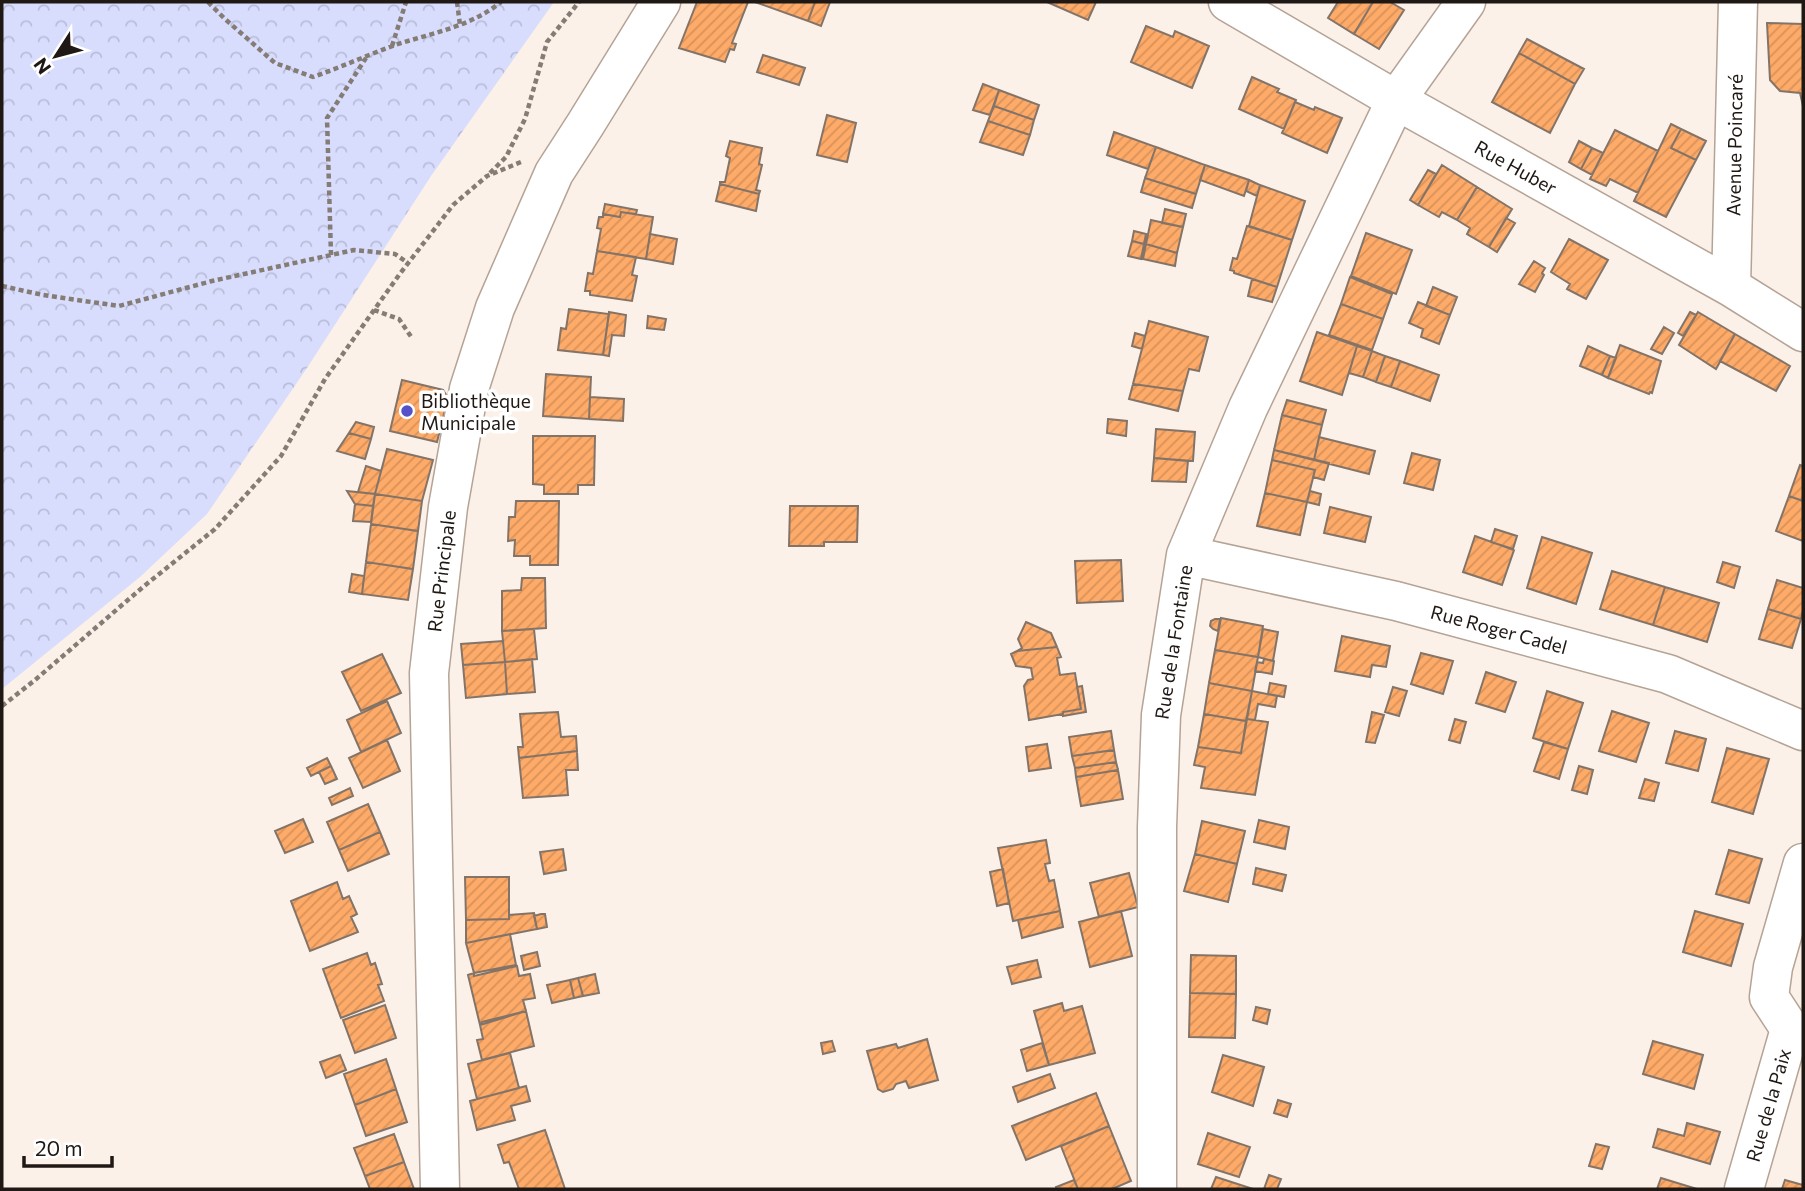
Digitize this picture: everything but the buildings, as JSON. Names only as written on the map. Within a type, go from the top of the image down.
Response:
[{"type":"street","name":"Rue Principale","points":[[440,1189],[429,673],[448,507],[469,390],[495,308],[554,173],[661,2]]},
{"type":"street","name":"Rue Huber","points":[[1228,2],[1396,100],[1731,288],[1803,332]]},
{"type":"street","name":"Rue de la Fontaine","points":[[1157,1189],[1157,827],[1161,715],[1186,555],[1248,408],[1396,100],[1466,2]]},
{"type":"street","name":"Avenue Poincaré","points":[[1731,288],[1738,2]]},
{"type":"street","name":"Rue Roger Cadel","points":[[1186,555],[1396,601],[1668,674],[1803,731]]},
{"type":"street","name":"Rue de la Paix","points":[[1744,1189],[1796,1031],[1769,997],[1773,967],[1803,863]]},
{"type":"path","points":[[208,2],[275,63],[313,77],[392,46],[460,25],[487,13],[501,2]]},
{"type":"path","points":[[392,46],[406,2]]},
{"type":"path","points":[[457,2],[460,25]]},
{"type":"path","points":[[2,706],[215,529],[281,456],[326,379],[408,263],[453,205],[506,157],[525,119],[547,42],[579,2]]},
{"type":"path","points":[[331,255],[327,118],[366,57]]},
{"type":"path","points":[[487,176],[523,161],[554,173]]},
{"type":"path","points":[[2,286],[119,306],[212,281],[354,250],[395,254],[408,263]]},
{"type":"path","points":[[374,310],[399,319],[412,338]]},
{"type":"green space","points":[[2,2],[554,2],[431,176],[307,368],[207,514],[140,577],[2,689]]},
{"type":"place","name":"Bibliothèque Municipale","points":[[407,411]]}]
